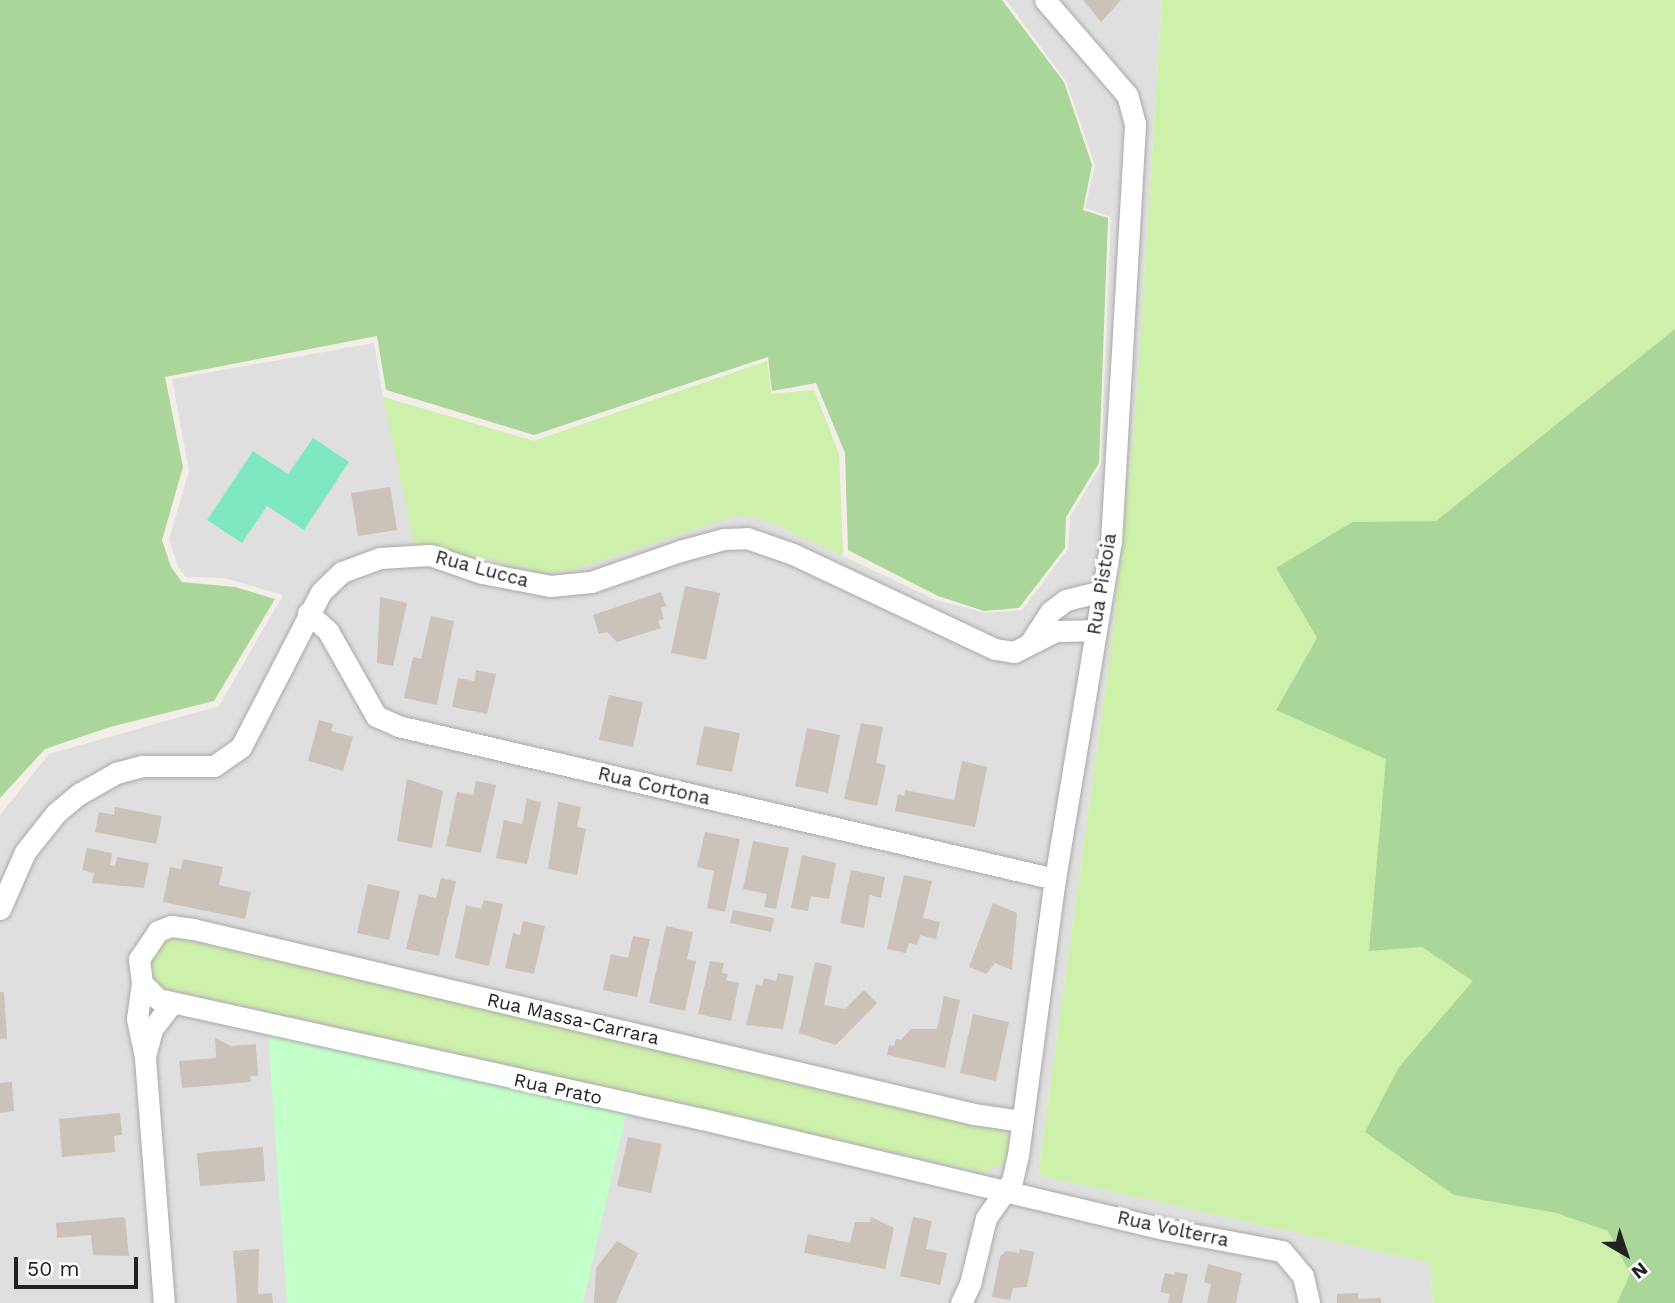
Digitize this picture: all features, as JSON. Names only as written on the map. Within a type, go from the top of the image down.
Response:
[{"type":"street","name":"Rua Pistoia","points":[[961,1303],[970,1284],[986,1218],[1012,1181],[1055,879],[1111,542],[1135,124],[1128,94],[1045,0]]},
{"type":"street","name":"Rua Lucca","points":[[0,909],[25,852],[56,813],[79,794],[116,773],[143,766],[214,766],[241,747],[308,613],[342,572],[380,558],[430,555],[482,573],[550,586],[592,582],[680,551],[737,537],[767,543],[987,646],[1014,652],[1056,631],[1095,631]]},
{"type":"street","points":[[1029,645],[1058,606],[1102,591]]},
{"type":"street","name":"Rua Cortona","points":[[308,613],[328,631],[376,716],[398,726],[1055,879]]},
{"type":"street","name":"Rua Massa-Carrara","points":[[142,983],[139,959],[158,931],[171,926],[193,929],[961,1111],[1022,1121]]},
{"type":"street","points":[[142,983],[137,1019],[145,1058],[164,1303]]},
{"type":"street","name":"Rua Prato","points":[[142,983],[158,999],[172,1003],[702,1119],[1004,1192]]},
{"type":"street","points":[[145,1058],[152,1029],[172,1003]]},
{"type":"street","name":"Rua Volterra","points":[[1004,1192],[1282,1251],[1303,1276],[1309,1303]]},
{"type":"shaded area","points":[[1006,0],[1162,0],[1135,418],[1112,640],[1038,1175],[1430,1263],[1433,1303],[0,1303],[0,815],[49,754],[219,706],[283,595],[224,578],[186,577],[178,567],[169,539],[189,471],[172,379],[374,343],[383,397],[534,441],[767,361],[771,394],[814,390],[839,454],[843,556],[936,600],[986,613],[1022,610],[1068,549],[1070,517],[1101,465],[1111,217],[1085,208],[1095,165],[1066,81]]},
{"type":"green space","points":[[0,0],[1002,0],[1064,82],[1092,165],[1083,210],[1108,218],[1099,463],[1066,517],[1065,548],[1019,608],[984,611],[938,596],[848,550],[845,453],[816,383],[772,391],[768,357],[534,435],[386,390],[377,336],[165,377],[183,467],[162,540],[171,567],[182,582],[235,587],[275,599],[214,701],[110,727],[45,749],[0,798]]},
{"type":"green space","points":[[1162,0],[1675,0],[1675,329],[1436,521],[1352,522],[1276,568],[1317,638],[1276,710],[1386,758],[1422,947],[1474,981],[1399,1067],[1454,1195],[1556,1213],[1608,1231],[1630,1274],[1617,1303],[1433,1303],[1430,1263],[1038,1175],[1112,640],[1135,418]]},
{"type":"green space","points":[[1675,329],[1675,1303],[1617,1303],[1630,1274],[1608,1231],[1556,1213],[1454,1195],[1365,1132],[1399,1067],[1473,981],[1422,947],[1369,951],[1386,759],[1276,710],[1317,638],[1276,568],[1352,522],[1436,521]]},
{"type":"green space","points":[[767,361],[771,394],[814,390],[839,454],[843,556],[765,520],[738,515],[572,570],[549,573],[414,543],[383,397],[534,441]]},
{"type":"green space","points":[[313,438],[349,462],[304,530],[267,506],[242,543],[207,520],[253,451],[288,474]]},
{"type":"green space","points":[[168,937],[998,1123],[1011,1140],[1010,1152],[1004,1164],[983,1172],[162,987],[154,979],[152,951]]},
{"type":"green space","points":[[268,1033],[626,1114],[583,1303],[287,1303]]},
{"type":"building","points":[[1083,0],[1121,0],[1101,22]]},
{"type":"building","points":[[390,487],[397,530],[358,536],[351,493]]},
{"type":"building","points":[[685,586],[720,593],[706,660],[671,653]]},
{"type":"building","points":[[661,592],[666,606],[661,608],[664,619],[658,621],[661,628],[617,642],[607,632],[599,634],[593,615]]},
{"type":"building","points":[[380,597],[407,603],[393,666],[377,663]]},
{"type":"building","points":[[431,616],[454,621],[437,705],[404,698],[413,657],[421,659]]},
{"type":"building","points":[[476,670],[496,674],[487,714],[452,707],[458,678],[474,681]]},
{"type":"building","points":[[609,695],[643,702],[633,747],[599,740]]},
{"type":"building","points":[[319,720],[333,724],[331,731],[353,737],[343,771],[308,761]]},
{"type":"building","points":[[861,723],[883,727],[876,763],[886,765],[877,806],[844,799]]},
{"type":"building","points":[[704,726],[740,733],[732,772],[696,765]]},
{"type":"building","points":[[807,728],[840,735],[828,793],[795,786]]},
{"type":"building","points":[[962,761],[987,767],[975,827],[895,811],[898,794],[904,796],[905,790],[954,800]]},
{"type":"building","points":[[407,779],[443,791],[432,848],[397,841]]},
{"type":"building","points":[[476,781],[496,785],[481,853],[446,846],[457,792],[473,795]]},
{"type":"building","points":[[527,799],[541,802],[527,864],[496,858],[504,820],[522,824]]},
{"type":"building","points":[[558,802],[581,807],[577,827],[586,829],[577,875],[548,869]]},
{"type":"building","points":[[115,807],[162,816],[156,844],[95,832],[99,812],[114,815]]},
{"type":"building","points":[[705,832],[740,839],[725,912],[707,908],[714,871],[697,867]]},
{"type":"building","points":[[753,841],[789,848],[776,909],[764,907],[767,894],[743,889]]},
{"type":"building","points":[[87,848],[112,853],[110,865],[115,866],[117,857],[149,863],[144,888],[92,883],[94,873],[82,870]]},
{"type":"building","points":[[802,855],[836,863],[829,899],[811,896],[808,911],[791,908]]},
{"type":"building","points":[[183,859],[223,867],[219,885],[251,892],[245,919],[163,902],[170,867],[181,869]]},
{"type":"building","points":[[851,870],[885,877],[881,898],[870,895],[864,928],[840,923]]},
{"type":"building","points":[[904,875],[932,881],[923,918],[940,922],[936,939],[920,935],[917,945],[909,943],[906,953],[887,949]]},
{"type":"building","points":[[441,878],[456,881],[439,956],[406,949],[419,894],[436,898]]},
{"type":"building","points":[[368,884],[400,891],[389,940],[357,933]]},
{"type":"building","points":[[484,900],[503,904],[489,966],[455,958],[466,905],[481,909]]},
{"type":"building","points":[[993,903],[1017,913],[1012,970],[995,963],[986,974],[969,967]]},
{"type":"building","points":[[733,910],[774,918],[771,932],[730,923]]},
{"type":"building","points":[[523,921],[545,926],[534,974],[505,968],[513,933],[520,935]]},
{"type":"building","points":[[666,926],[693,932],[687,959],[696,961],[685,1011],[649,1003]]},
{"type":"building","points":[[633,936],[650,939],[637,997],[603,990],[611,954],[628,958]]},
{"type":"building","points":[[710,961],[724,963],[722,973],[728,974],[726,980],[739,983],[731,1021],[698,1014]]},
{"type":"building","points":[[815,962],[832,966],[824,1005],[845,1009],[864,990],[877,1003],[836,1045],[799,1033]]},
{"type":"building","points":[[778,973],[794,976],[783,1029],[746,1025],[756,984],[762,986],[764,978],[776,981]]},
{"type":"building","points":[[0,992],[4,992],[7,1039],[0,1039]]},
{"type":"building","points":[[944,996],[960,1000],[945,1068],[887,1055],[889,1045],[894,1046],[896,1039],[901,1040],[911,1029],[937,1029]]},
{"type":"building","points":[[973,1014],[1009,1022],[996,1081],[960,1073]]},
{"type":"building","points":[[215,1038],[231,1046],[256,1044],[258,1076],[250,1076],[251,1082],[182,1088],[179,1061],[216,1058]]},
{"type":"building","points":[[12,1082],[14,1111],[0,1113],[0,1083]]},
{"type":"building","points":[[120,1113],[122,1135],[114,1136],[115,1152],[62,1157],[59,1119]]},
{"type":"building","points":[[628,1137],[662,1144],[651,1193],[617,1186]]},
{"type":"building","points":[[263,1147],[265,1181],[200,1186],[197,1153]]},
{"type":"building","points":[[125,1217],[129,1256],[93,1255],[91,1235],[57,1238],[56,1223]]},
{"type":"building","points":[[871,1217],[894,1228],[885,1269],[804,1253],[808,1234],[850,1243],[855,1222],[870,1222]]},
{"type":"building","points":[[913,1217],[932,1221],[926,1249],[947,1253],[940,1285],[900,1276]]},
{"type":"building","points":[[617,1241],[638,1253],[616,1303],[594,1303],[596,1268]]},
{"type":"building","points":[[259,1249],[258,1294],[272,1293],[273,1303],[237,1303],[233,1251]]},
{"type":"building","points":[[1020,1249],[1034,1252],[1027,1287],[1013,1288],[1010,1300],[992,1297],[1000,1257],[1006,1251],[1019,1253]]},
{"type":"building","points":[[1208,1264],[1242,1273],[1236,1303],[1207,1303],[1211,1284],[1204,1282]]},
{"type":"building","points":[[1175,1272],[1188,1274],[1182,1303],[1168,1303],[1170,1294],[1160,1292],[1165,1273],[1174,1275]]},
{"type":"building","points":[[1358,1293],[1358,1299],[1381,1298],[1381,1303],[1337,1303],[1337,1294]]}]
